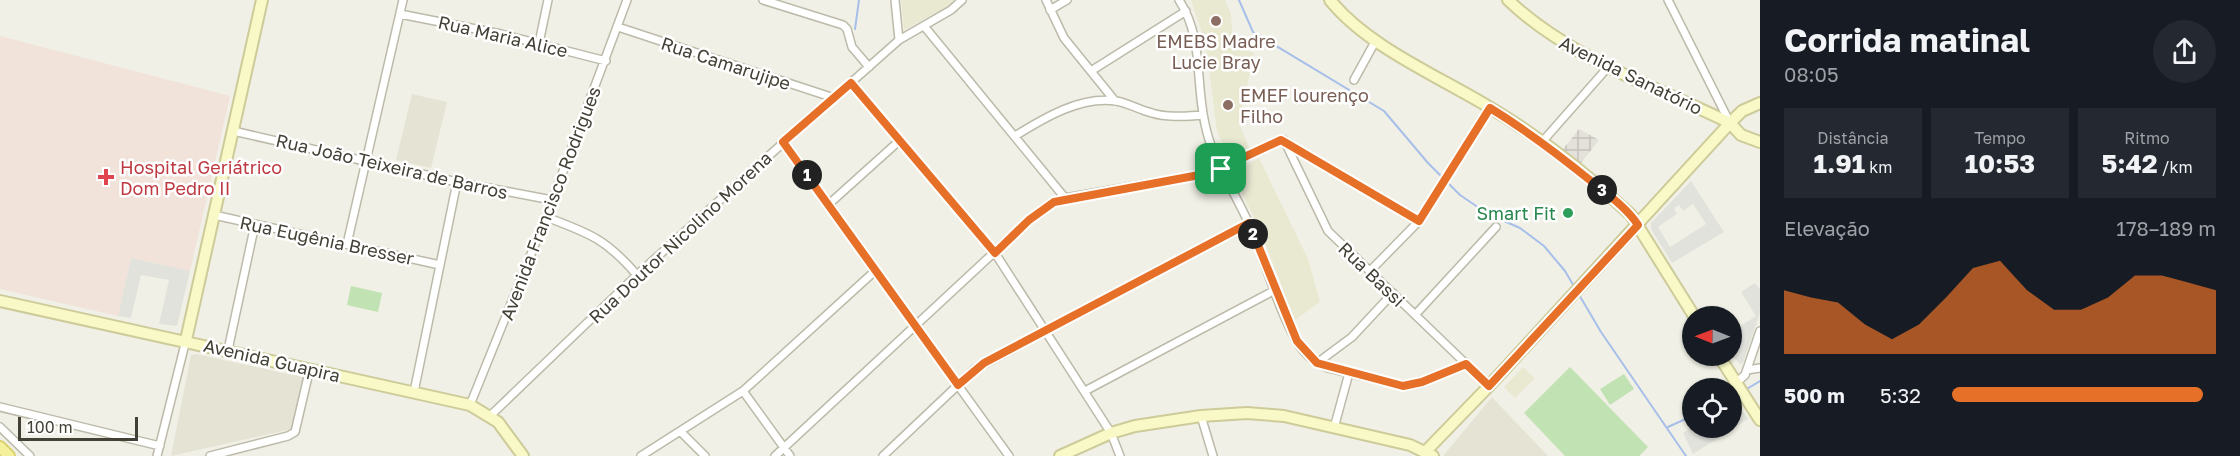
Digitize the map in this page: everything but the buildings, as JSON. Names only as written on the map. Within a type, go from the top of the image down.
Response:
[{"type":"street","points":[[157,456],[186,340],[262,0]]},
{"type":"street","points":[[347,244],[364,160],[404,0]]},
{"type":"street","points":[[538,43],[548,0]]},
{"type":"street","name":"Avenida Francisco Rodrigues","points":[[470,405],[546,217],[627,0]]},
{"type":"street","points":[[763,0],[843,25],[852,47],[869,67]]},
{"type":"street","points":[[895,0],[899,40]]},
{"type":"street","name":"Rua Doutor Nicolino Morena","points":[[491,415],[637,275],[783,142],[899,40],[951,10],[962,0]]},
{"type":"street","points":[[1046,0],[1064,38],[1115,101]]},
{"type":"street","points":[[1050,10],[1067,0]]},
{"type":"street","points":[[1179,0],[1186,11],[1197,51],[1203,115],[1221,169],[1249,223],[1297,341],[1317,363],[1403,386],[1412,385],[1466,364]]},
{"type":"street","points":[[1330,0],[1349,21],[1542,142],[1617,202],[1638,225],[1688,306]]},
{"type":"street","name":"Avenida Sanatório","points":[[1508,0],[1556,39],[1609,66],[1719,111],[1741,135],[1760,142]]},
{"type":"street","points":[[1668,0],[1719,111]]},
{"type":"street","points":[[1091,71],[1186,11]]},
{"type":"street","name":"Rua Maria Alice","points":[[400,14],[538,43],[606,61]]},
{"type":"street","name":"Rua Camarujipe","points":[[618,27],[834,98]]},
{"type":"street","points":[[924,27],[1065,198]]},
{"type":"street","points":[[1354,80],[1376,40]]},
{"type":"street","points":[[1542,142],[1609,66]]},
{"type":"street","points":[[851,83],[995,253],[1111,433],[1120,456]]},
{"type":"street","points":[[1016,136],[1038,122],[1070,108],[1115,101],[1162,115],[1203,115]]},
{"type":"street","points":[[1060,456],[1111,433],[1135,426],[1201,416],[1268,414],[1334,428],[1410,450],[1429,453],[1730,123],[1742,111],[1760,103]]},
{"type":"street","points":[[1370,271],[1419,221],[1490,108]]},
{"type":"street","name":"Rua João Teixeira de Barros","points":[[233,130],[457,182],[552,200]]},
{"type":"street","points":[[829,204],[899,141]]},
{"type":"street","points":[[775,456],[1046,207],[1065,198],[1221,169],[1277,141],[1286,141],[1419,221]]},
{"type":"street","name":"Rua Bassi","points":[[1286,141],[1329,231],[1489,386]]},
{"type":"street","points":[[783,142],[1009,456]]},
{"type":"street","points":[[414,392],[457,182]]},
{"type":"street","name":"Rua Eugênia Bresser","points":[[214,215],[440,265]]},
{"type":"street","points":[[546,217],[592,234],[608,244],[637,275]]},
{"type":"street","points":[[883,456],[975,369],[1249,223]]},
{"type":"street","points":[[228,350],[255,224]]},
{"type":"street","points":[[1415,315],[1496,227]]},
{"type":"street","points":[[641,456],[743,391],[876,270]]},
{"type":"street","points":[[1085,391],[1275,290]]},
{"type":"street","points":[[1317,363],[1352,337],[1393,293]]},
{"type":"street","name":"Avenida Guapira","points":[[0,301],[186,340],[470,405],[491,415],[521,455]]},
{"type":"street","points":[[1742,383],[1760,334]]},
{"type":"street","points":[[210,456],[295,432],[310,368]]},
{"type":"street","points":[[1747,370],[1760,368]]},
{"type":"street","points":[[1334,428],[1349,372]]},
{"type":"street","points":[[743,391],[790,456]]},
{"type":"street","points":[[1742,391],[1760,420]]},
{"type":"street","points":[[0,407],[160,446]]},
{"type":"street","points":[[1201,416],[1213,456]]},
{"type":"street","points":[[0,420],[1,428],[30,456]]},
{"type":"street","points":[[681,432],[705,456]]},
{"type":"shaded area","points":[[901,0],[954,0],[950,5],[904,30]]},
{"type":"shaded area","name":"EMEF lourenço Filho","points":[[1191,0],[1225,0],[1231,14],[1233,46],[1254,53],[1239,124],[1249,147],[1229,158],[1217,131],[1206,45]]},
{"type":"shaded area","name":"Hospital Geriátrico Dom Pedro II","points":[[0,36],[230,96],[190,271],[131,258],[118,316],[0,289]]},
{"type":"shaded area","points":[[412,94],[447,102],[431,168],[396,160]]},
{"type":"shaded area","points":[[1579,129],[1599,140],[1581,163],[1563,149]]},
{"type":"shaded area","points":[[1259,158],[1308,259],[1320,302],[1295,320],[1260,230],[1233,174]]},
{"type":"shaded area","points":[[1691,181],[1724,232],[1672,263],[1651,229],[1651,223]],"holes":[[[1693,204],[1706,224],[1670,247],[1658,227],[1677,214],[1674,208],[1679,205],[1683,211]]]},
{"type":"shaded area","points":[[131,258],[190,271],[177,326],[159,324],[169,280],[141,275],[131,318],[118,316]]},
{"type":"shaded area","points":[[1755,283],[1760,289],[1760,313],[1742,363],[1742,325],[1756,316],[1741,292]]},
{"type":"shaded area","points":[[196,354],[303,377],[292,429],[171,456],[191,355]]},
{"type":"shaded area","points":[[1523,367],[1535,378],[1515,398],[1504,387]]},
{"type":"shaded area","points":[[1492,397],[1508,414],[1548,456],[1443,456]]},
{"type":"shaded area","points":[[1742,410],[1748,419],[1742,423]]},
{"type":"shaded area","points":[[1685,438],[1718,438],[1693,454]]},
{"type":"green space","points":[[351,286],[382,293],[378,312],[347,305]]},
{"type":"green space","points":[[1570,367],[1648,447],[1639,456],[1565,456],[1524,413]]},
{"type":"green space","points":[[1624,374],[1634,389],[1610,405],[1600,389]]},
{"type":"waterway","points":[[855,29],[859,0]]},
{"type":"waterway","points":[[1239,0],[1253,32],[1384,111],[1428,163],[1460,195],[1488,214],[1520,228],[1544,246],[1565,271],[1575,288]]},
{"type":"waterway","points":[[1578,293],[1601,332],[1686,456]]},
{"type":"waterway","points":[[1745,390],[1760,381]]},
{"type":"waterway","points":[[1668,427],[1682,421]]},
{"type":"place","name":"EMEBS Madre Lucie Bray","points":[[1216,21]]},
{"type":"place","name":"EMEF lourenço Filho","points":[[1228,105]]},
{"type":"place","name":"Hospital Geriátrico Dom Pedro II","points":[[106,177]]},
{"type":"place","name":"Smart Fit","points":[[1568,213]]},
{"type":"route","points":[[851,83],[995,253],[1029,220],[1054,202],[1221,169],[1277,141],[1284,140],[1419,221],[1490,108],[1537,138],[1570,164],[1617,202],[1638,225],[1489,386],[1466,364],[1422,382],[1403,386],[1328,368],[1311,359],[1297,341],[1249,223],[984,363],[958,385],[783,142],[851,83]]}]
